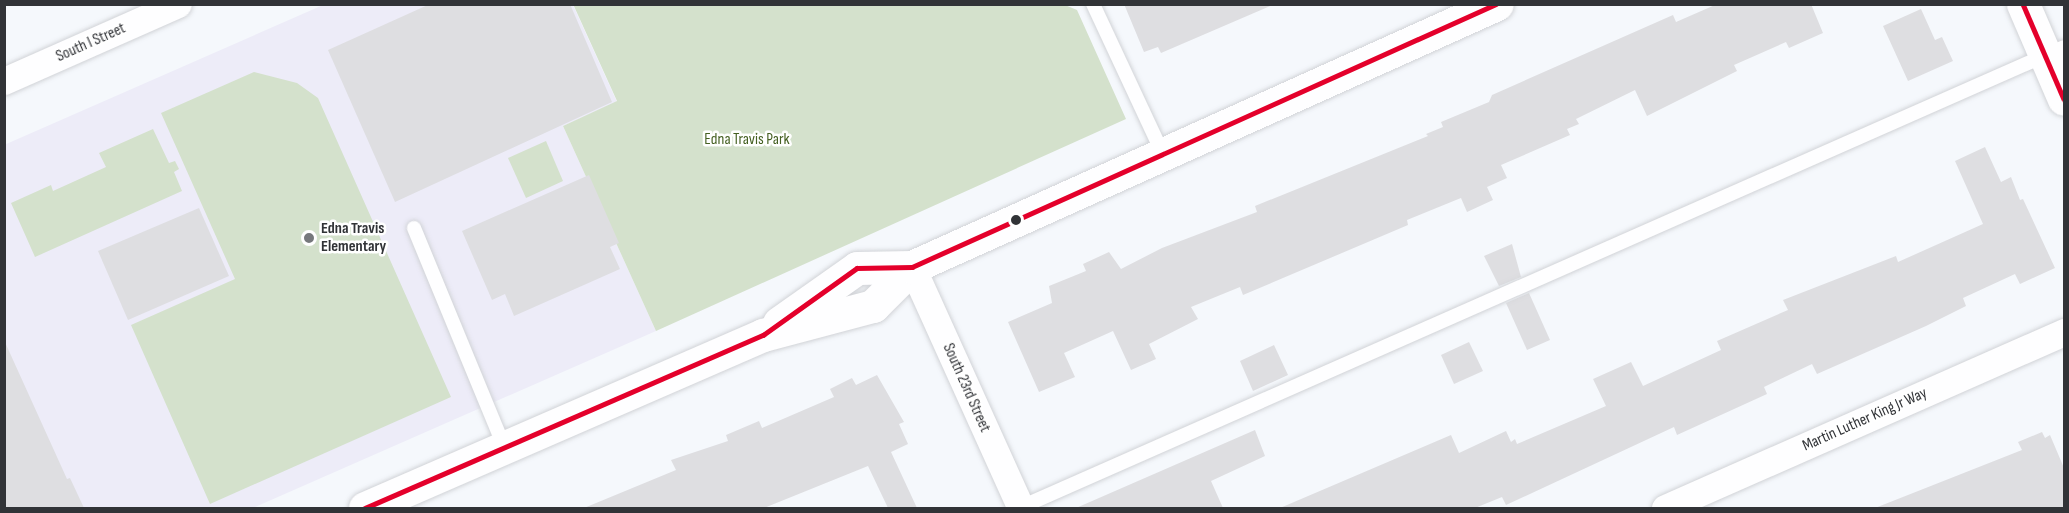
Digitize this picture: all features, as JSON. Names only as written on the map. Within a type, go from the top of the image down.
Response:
[{"type":"street","name":"South I Street","points":[[4,81],[178,4]]},
{"type":"street","points":[[365,508],[763,335],[873,306],[912,267],[1497,4]]},
{"type":"street","points":[[2023,4],[2055,52],[2064,99]]},
{"type":"street","name":"South 23rd Street","points":[[912,267],[1020,508]]},
{"type":"street","name":"Martin Luther King Jr Way","points":[[1665,508],[2064,332]]},
{"type":"lane","points":[[1093,4],[1163,154]]},
{"type":"lane","points":[[1020,508],[2055,52]]},
{"type":"lane","points":[[414,228],[504,446]]},
{"type":"shaded area","name":"Edna Travis Elementary","points":[[323,5],[573,5],[617,102],[563,126],[656,331],[253,508],[5,508],[4,145]]},
{"type":"green space","name":"Edna Travis Park","points":[[573,4],[1065,5],[1077,10],[1126,119],[656,331],[563,126],[617,101]]},
{"type":"green space","points":[[254,72],[297,83],[318,98],[451,397],[210,504],[131,325],[235,279],[161,113]]},
{"type":"green space","points":[[153,129],[169,163],[175,161],[179,169],[174,172],[182,191],[35,257],[11,203],[51,185],[53,191],[106,167],[99,153]]},
{"type":"green space","points":[[546,141],[563,181],[526,198],[508,158]]},
{"type":"building","points":[[430,4],[570,4],[612,102],[395,202],[328,50]]},
{"type":"building","points":[[1124,4],[1275,4],[1161,53],[1158,47],[1144,52]]},
{"type":"building","points":[[1811,4],[1823,33],[1789,48],[1786,42],[1734,65],[1737,71],[1647,116],[1635,90],[1576,119],[1579,124],[1567,129],[1570,135],[1501,165],[1507,178],[1487,187],[1493,200],[1467,212],[1461,198],[1407,220],[1408,225],[1243,295],[1240,287],[1191,307],[1198,319],[1149,344],[1156,359],[1131,370],[1113,331],[1064,353],[1075,377],[1039,392],[1008,322],[1052,303],[1049,286],[1086,271],[1083,264],[1109,252],[1121,269],[1162,248],[1257,212],[1255,206],[1428,136],[1426,134],[1443,127],[1441,122],[1489,102],[1492,95],[1673,15],[1676,22],[1715,5]]},
{"type":"building","points":[[1921,9],[1935,40],[1942,37],[1953,61],[1908,81],[1883,26]]},
{"type":"building","points":[[1985,147],[2001,182],[2011,177],[2020,200],[2023,199],[2055,268],[2020,284],[2015,274],[1963,298],[1966,306],[1926,326],[1817,374],[1812,364],[1764,387],[1767,394],[1677,435],[1674,427],[1506,505],[1502,497],[1475,508],[1280,508],[1451,435],[1459,453],[1506,431],[1511,442],[1515,439],[1517,444],[1606,406],[1593,379],[1631,362],[1643,386],[1721,350],[1717,341],[1788,310],[1783,300],[1896,256],[1898,262],[1983,224],[1955,161]]},
{"type":"building","points":[[589,175],[619,243],[610,247],[620,269],[514,316],[505,294],[492,300],[462,231]]},
{"type":"building","points":[[199,208],[229,276],[128,320],[98,251]]},
{"type":"building","points":[[1512,244],[1521,277],[1499,286],[1484,256]]},
{"type":"building","points":[[1529,293],[1550,340],[1527,350],[1506,303]]},
{"type":"building","points":[[4,340],[67,479],[70,478],[84,508],[4,508]]},
{"type":"building","points":[[1469,342],[1483,371],[1454,384],[1441,355]]},
{"type":"building","points":[[1274,345],[1288,375],[1253,391],[1240,361]]},
{"type":"building","points":[[877,375],[904,422],[899,424],[908,444],[891,452],[917,508],[888,508],[868,466],[764,508],[584,508],[676,470],[671,460],[728,441],[726,435],[759,421],[762,428],[834,397],[830,389],[852,378],[856,385]]},
{"type":"building","points":[[1255,430],[1265,456],[1211,481],[1223,508],[1076,508]]},
{"type":"building","points":[[2042,432],[2045,438],[2050,435],[2064,468],[2064,508],[1875,508],[2022,450],[2018,442]]},
{"type":"transit line","points":[[365,508],[763,335],[857,268],[912,267],[1496,4]]},
{"type":"transit line","points":[[2023,4],[2064,99]]},
{"type":"place","name":"Edna Travis Elementary","points":[[309,238]]}]
